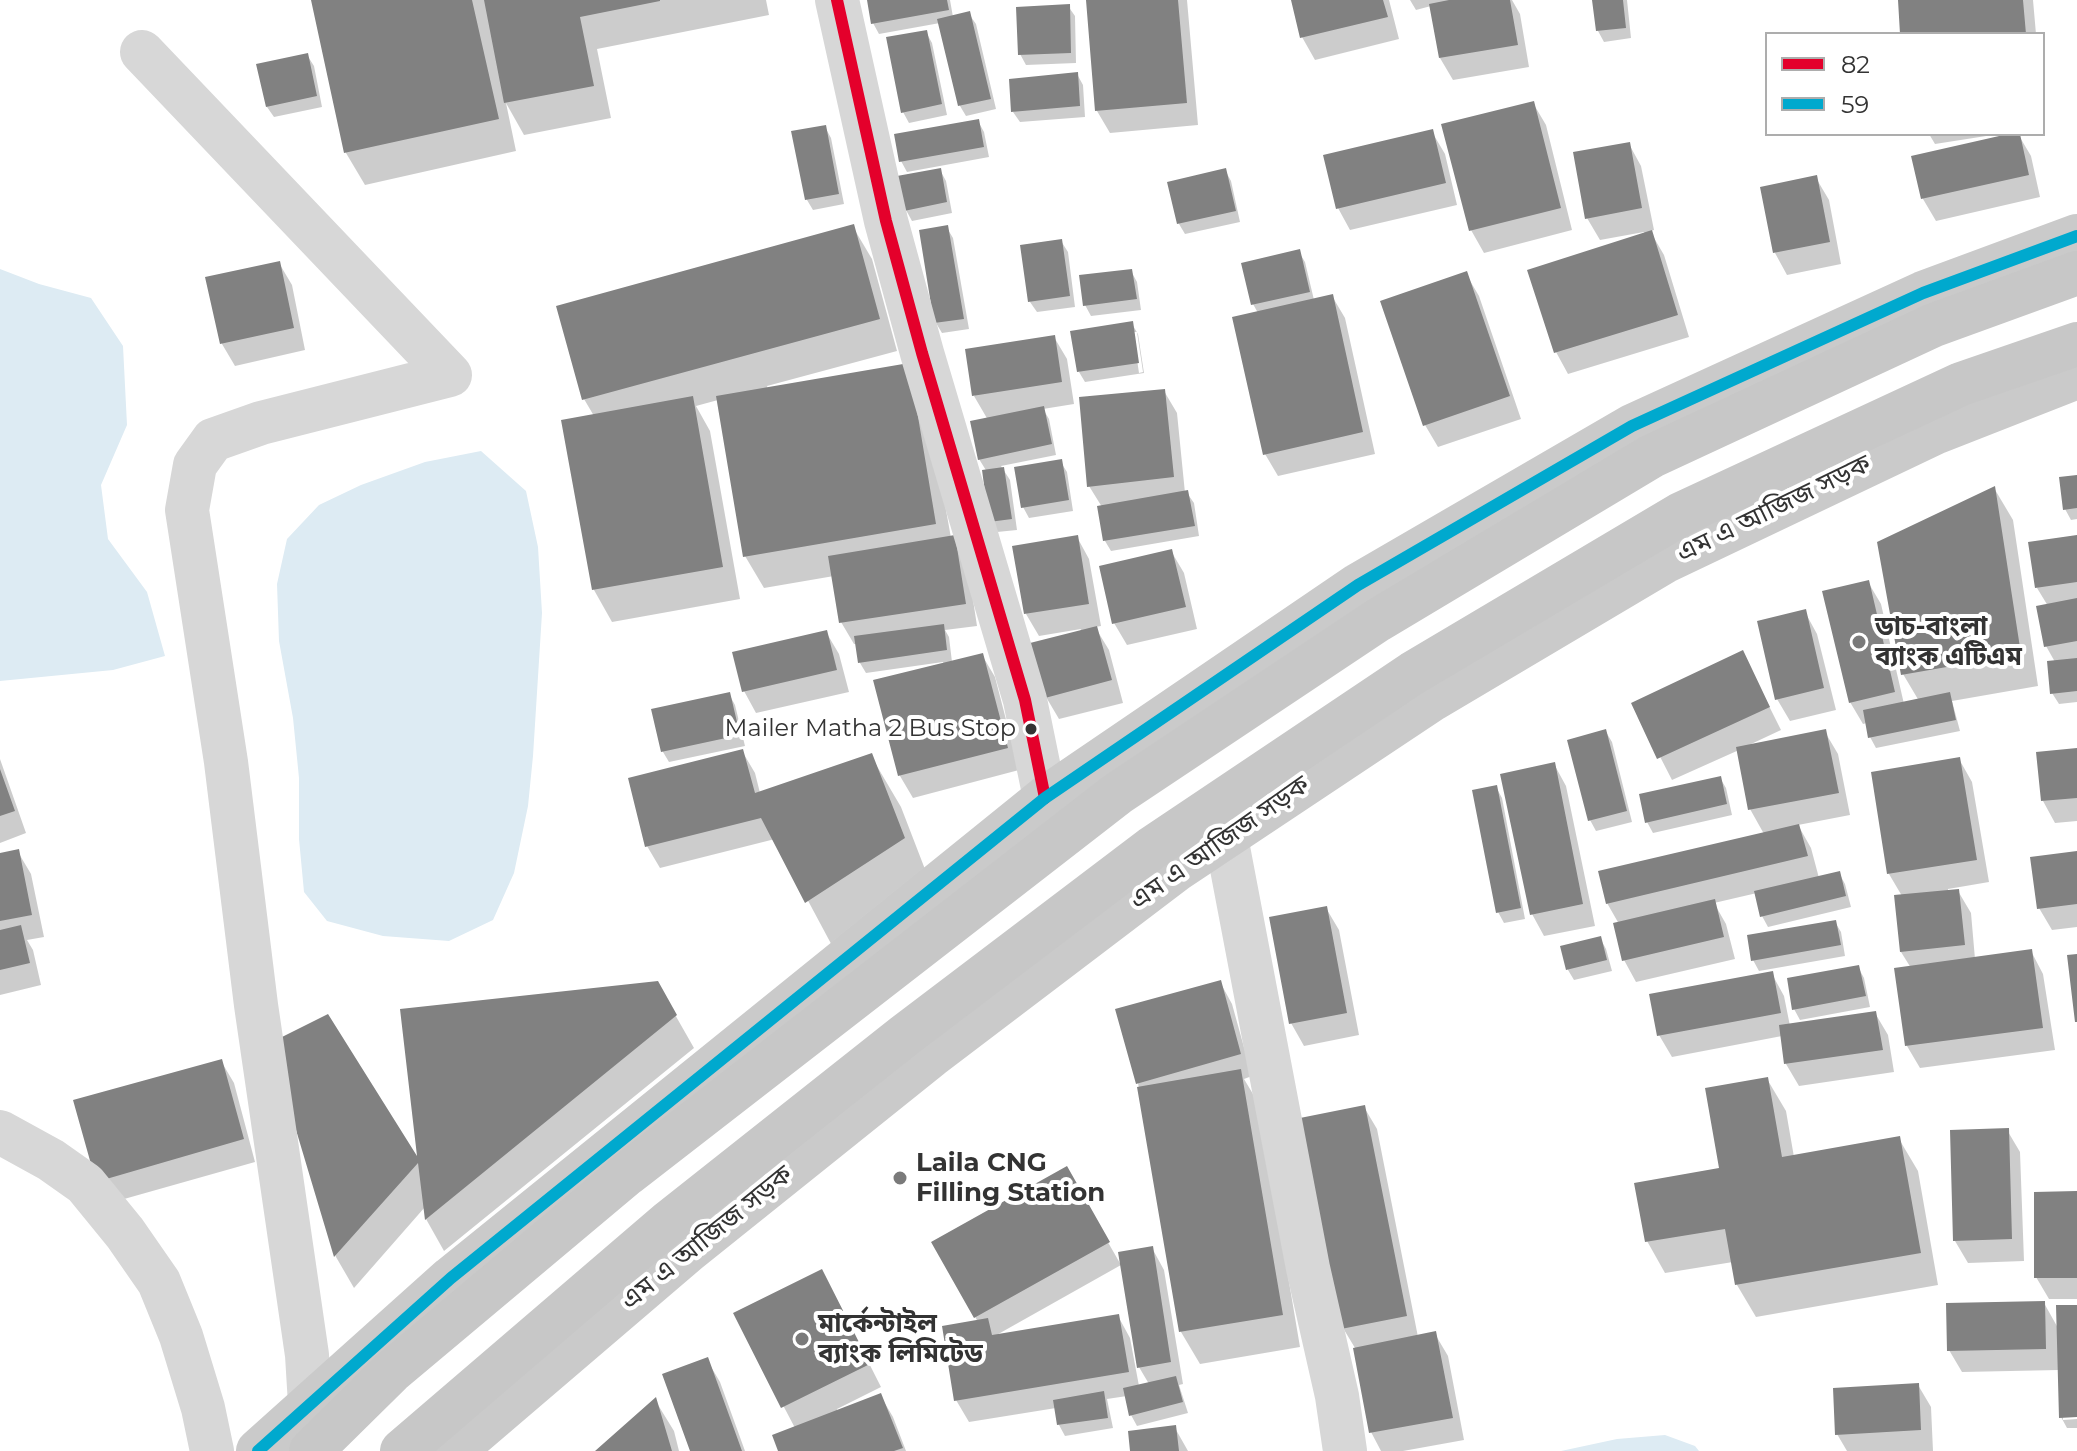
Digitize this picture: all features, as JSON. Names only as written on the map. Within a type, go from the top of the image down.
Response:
[{"type":"highway","points":[[311,1451],[391,1372],[627,1174],[1093,812],[1156,768],[1378,620],[1652,456],[1934,325],[2077,273]]},
{"type":"highway","points":[[402,1451],[669,1222],[904,1036],[1152,848],[1413,673],[1681,514],[1961,384],[2077,344]]},
{"type":"main road","points":[[258,1451],[451,1278],[1045,798],[1358,585],[1632,426],[1923,293],[2077,236]]},
{"type":"main road","name":"এম এ আজিজ সড়ক","points":[[454,1451],[689,1250],[931,1056],[1176,870],[1433,699],[1664,562],[1937,432],[2077,377]]},
{"type":"street","points":[[837,0],[886,221],[1025,700],[1045,798]]},
{"type":"street","points":[[142,52],[450,375],[261,423],[213,440],[195,465],[187,510],[226,762],[258,1019],[307,1355],[310,1404]]},
{"type":"street","points":[[1226,837],[1308,1268],[1337,1396],[1345,1451]]},
{"type":"street","points":[[0,1132],[51,1160],[85,1184],[159,1282],[203,1408],[212,1451]]},
{"type":"shaded area","points":[[0,269],[39,284],[91,298],[123,346],[127,425],[101,485],[108,539],[147,592],[165,656],[113,670],[0,681]]},
{"type":"shaded area","points":[[481,451],[526,491],[538,547],[542,613],[528,806],[514,873],[493,920],[449,941],[383,936],[327,921],[304,892],[299,839],[299,778],[293,718],[279,641],[277,584],[287,539],[319,505],[361,485],[425,462]]},
{"type":"shaded area","points":[[1665,1435],[1695,1446],[1699,1451],[1561,1451],[1617,1439]]},
{"type":"building","points":[[311,0],[472,0],[499,119],[344,153]]},
{"type":"building","points":[[484,0],[660,1],[580,17],[594,86],[504,103]]},
{"type":"building","points":[[867,0],[947,0],[949,10],[871,24]]},
{"type":"building","points":[[1086,0],[1178,0],[1187,103],[1095,111]]},
{"type":"building","points":[[1291,0],[1383,0],[1388,17],[1300,38]]},
{"type":"building","points":[[1449,0],[1510,0],[1518,45],[1439,58],[1429,4]]},
{"type":"building","points":[[1592,0],[1623,0],[1626,28],[1596,31]]},
{"type":"building","points":[[1898,0],[2023,0],[2026,32],[1900,32]]},
{"type":"building","points":[[1070,4],[1071,53],[1018,55],[1016,7]]},
{"type":"building","points":[[970,11],[991,99],[958,106],[937,19]]},
{"type":"building","points":[[927,30],[942,104],[901,113],[886,37]]},
{"type":"building","points":[[308,53],[317,96],[266,107],[256,64]]},
{"type":"building","points":[[1078,72],[1080,106],[1011,112],[1009,79]]},
{"type":"building","points":[[1534,101],[1561,208],[1469,231],[1441,124]]},
{"type":"building","points":[[979,119],[984,147],[899,162],[894,134]]},
{"type":"building","points":[[826,125],[839,194],[805,200],[791,131]]},
{"type":"building","points":[[1433,129],[1446,183],[1336,209],[1323,155]]},
{"type":"building","points":[[1999,136],[2020,136],[2029,175],[1921,199],[1911,156]]},
{"type":"building","points":[[1630,142],[1642,208],[1585,219],[1573,152]]},
{"type":"building","points":[[941,168],[947,202],[904,211],[897,176]]},
{"type":"building","points":[[1226,168],[1236,211],[1177,224],[1167,182]]},
{"type":"building","points":[[1817,175],[1830,242],[1773,253],[1760,187]]},
{"type":"building","points":[[854,224],[880,319],[582,400],[556,306]]},
{"type":"building","points":[[948,225],[964,319],[934,323],[919,230]]},
{"type":"building","points":[[1652,230],[1678,315],[1554,353],[1527,270]]},
{"type":"building","points":[[1062,239],[1070,296],[1028,302],[1020,245]]},
{"type":"building","points":[[1300,249],[1310,292],[1251,305],[1241,263]]},
{"type":"building","points":[[280,261],[294,328],[220,344],[205,277]]},
{"type":"building","points":[[1132,269],[1137,299],[1083,306],[1079,275]]},
{"type":"building","points":[[1467,271],[1510,396],[1423,426],[1380,301]]},
{"type":"building","points":[[1333,294],[1363,432],[1263,455],[1232,317]]},
{"type":"building","points":[[1133,321],[1139,363],[1077,372],[1070,331]]},
{"type":"building","points":[[1055,335],[1062,382],[972,396],[965,349]]},
{"type":"building","points":[[909,363],[936,524],[743,557],[716,396]]},
{"type":"building","points":[[1165,389],[1174,477],[1087,487],[1079,397]]},
{"type":"building","points":[[693,396],[723,567],[592,590],[561,420]]},
{"type":"building","points":[[1044,406],[1052,444],[978,460],[970,421]]},
{"type":"building","points":[[1062,459],[1069,500],[1021,508],[1014,467]]},
{"type":"building","points":[[1004,467],[1012,519],[989,522],[982,470]]},
{"type":"building","points":[[2077,475],[2077,508],[2063,510],[2059,477]]},
{"type":"building","points":[[1995,486],[2021,654],[1901,675],[1877,542]]},
{"type":"building","points":[[1188,490],[1195,526],[1103,541],[1097,506]]},
{"type":"building","points":[[955,535],[966,604],[839,623],[828,556]]},
{"type":"building","points":[[1078,535],[1089,604],[1024,614],[1012,546]]},
{"type":"building","points":[[2077,535],[2077,582],[2035,588],[2028,542]]},
{"type":"building","points":[[1172,549],[1186,607],[1112,624],[1099,566]]},
{"type":"building","name":"ডাচ-বাংলা ব্যাংক এটিএম","points":[[1869,580],[1895,692],[1849,703],[1822,591]]},
{"type":"building","points":[[2077,598],[2077,641],[2044,647],[2036,606]]},
{"type":"building","points":[[1806,609],[1824,688],[1775,700],[1757,621]]},
{"type":"building","points":[[944,624],[947,650],[858,663],[854,636]]},
{"type":"building","points":[[1097,626],[1112,680],[1045,698],[1030,643]]},
{"type":"building","points":[[827,630],[837,670],[742,692],[732,652]]},
{"type":"building","points":[[1743,650],[1770,707],[1657,759],[1631,703]]},
{"type":"building","points":[[983,653],[1008,748],[898,776],[873,680]]},
{"type":"building","points":[[2077,658],[2077,691],[2050,694],[2047,661]]},
{"type":"building","points":[[730,692],[740,735],[661,752],[651,709]]},
{"type":"building","points":[[1950,692],[1956,720],[1868,738],[1863,710]]},
{"type":"building","points":[[1606,729],[1627,811],[1588,821],[1567,740]]},
{"type":"building","points":[[1826,729],[1839,793],[1748,810],[1736,747]]},
{"type":"building","points":[[2077,748],[2077,798],[2041,801],[2036,752]]},
{"type":"building","points":[[743,749],[755,793],[872,753],[905,838],[805,903],[761,818],[645,847],[628,778]]},
{"type":"building","points":[[1960,757],[1977,860],[1887,874],[1871,772]]},
{"type":"building","points":[[1555,762],[1583,904],[1530,915],[1500,774]]},
{"type":"building","points":[[0,769],[15,811],[0,816]]},
{"type":"building","points":[[1721,776],[1727,804],[1645,823],[1639,794]]},
{"type":"building","points":[[1497,785],[1521,908],[1496,913],[1472,790]]},
{"type":"building","points":[[1799,824],[1808,856],[1606,904],[1598,871]]},
{"type":"building","points":[[19,849],[32,915],[0,921],[0,853]]},
{"type":"building","points":[[2077,851],[2077,904],[2037,909],[2030,857]]},
{"type":"building","points":[[1840,871],[1846,896],[1760,917],[1754,891]]},
{"type":"building","points":[[1959,889],[1965,945],[1900,952],[1894,895]]},
{"type":"building","points":[[1715,899],[1724,937],[1622,961],[1613,923]]},
{"type":"building","points":[[1327,906],[1347,1013],[1289,1024],[1269,917]]},
{"type":"building","points":[[1836,920],[1841,945],[1751,961],[1747,935]]},
{"type":"building","points":[[21,925],[30,963],[0,970],[0,930]]},
{"type":"building","points":[[1601,936],[1607,960],[1566,970],[1560,946]]},
{"type":"building","points":[[2032,949],[2043,1028],[1905,1046],[1894,968]]},
{"type":"building","points":[[2077,954],[2077,1022],[2075,1022],[2067,955]]},
{"type":"building","points":[[1859,965],[1866,996],[1792,1010],[1787,978]]},
{"type":"building","points":[[1773,971],[1781,1013],[1657,1036],[1649,994]]},
{"type":"building","points":[[1221,980],[1241,1054],[1136,1084],[1115,1009]]},
{"type":"building","points":[[658,981],[677,1015],[425,1220],[418,1163],[334,1257],[270,1043],[328,1014],[417,1156],[400,1009]]},
{"type":"building","points":[[1876,1011],[1883,1050],[1784,1064],[1779,1025]]},
{"type":"building","points":[[222,1059],[244,1139],[96,1182],[73,1100]]},
{"type":"building","points":[[1241,1069],[1283,1315],[1179,1332],[1137,1087]]},
{"type":"building","points":[[1768,1077],[1782,1157],[1900,1136],[1921,1253],[1735,1285],[1725,1229],[1645,1242],[1634,1183],[1719,1168],[1705,1088]]},
{"type":"building","points":[[1365,1105],[1407,1316],[1341,1329],[1300,1118]]},
{"type":"building","points":[[2009,1128],[2012,1239],[1953,1241],[1950,1130]]},
{"type":"building","points":[[1067,1166],[1110,1242],[974,1318],[931,1242]]},
{"type":"building","points":[[2077,1191],[2077,1278],[2034,1278],[2034,1192]]},
{"type":"building","points":[[1153,1246],[1171,1362],[1137,1368],[1118,1252]]},
{"type":"building","name":"মার্কেন্টাইল ব্যাংক লিমিটেড","points":[[822,1269],[870,1364],[781,1408],[733,1313]]},
{"type":"building","points":[[2045,1301],[2046,1349],[1947,1351],[1946,1303]]},
{"type":"building","points":[[2056,1305],[2077,1305],[2077,1417],[2059,1418]]},
{"type":"building","points":[[1119,1314],[1129,1372],[954,1401],[942,1326],[988,1318],[992,1335]]},
{"type":"building","points":[[1436,1331],[1453,1418],[1369,1433],[1353,1348]]},
{"type":"building","points":[[708,1357],[742,1451],[690,1451],[662,1374]]},
{"type":"building","points":[[1176,1376],[1183,1402],[1129,1416],[1123,1388]]},
{"type":"building","points":[[1919,1383],[1921,1430],[1835,1435],[1833,1388]]},
{"type":"building","points":[[1104,1391],[1108,1418],[1057,1425],[1053,1400]]},
{"type":"building","points":[[881,1393],[903,1448],[894,1451],[778,1451],[772,1435]]},
{"type":"building","points":[[656,1397],[672,1451],[595,1451]]},
{"type":"building","points":[[1176,1425],[1179,1451],[1130,1451],[1128,1431]]},
{"type":"transit line","name":"82","points":[[837,0],[886,221],[1025,700],[1045,798]]},
{"type":"transit line","name":"59","points":[[258,1451],[451,1278],[1045,798],[1358,585],[1632,426],[1923,293],[2077,236]]},
{"type":"place","name":"ডাচ-বাংলা ব্যাংক এটিএম","points":[[1859,642]]},
{"type":"place","name":"Mailer Matha 2 Bus Stop","points":[[1031,729]]},
{"type":"place","name":"Laila CNG Filling Station","points":[[900,1178]]},
{"type":"place","name":"মার্কেন্টাইল ব্যাংক লিমিটেড","points":[[802,1339]]}]
